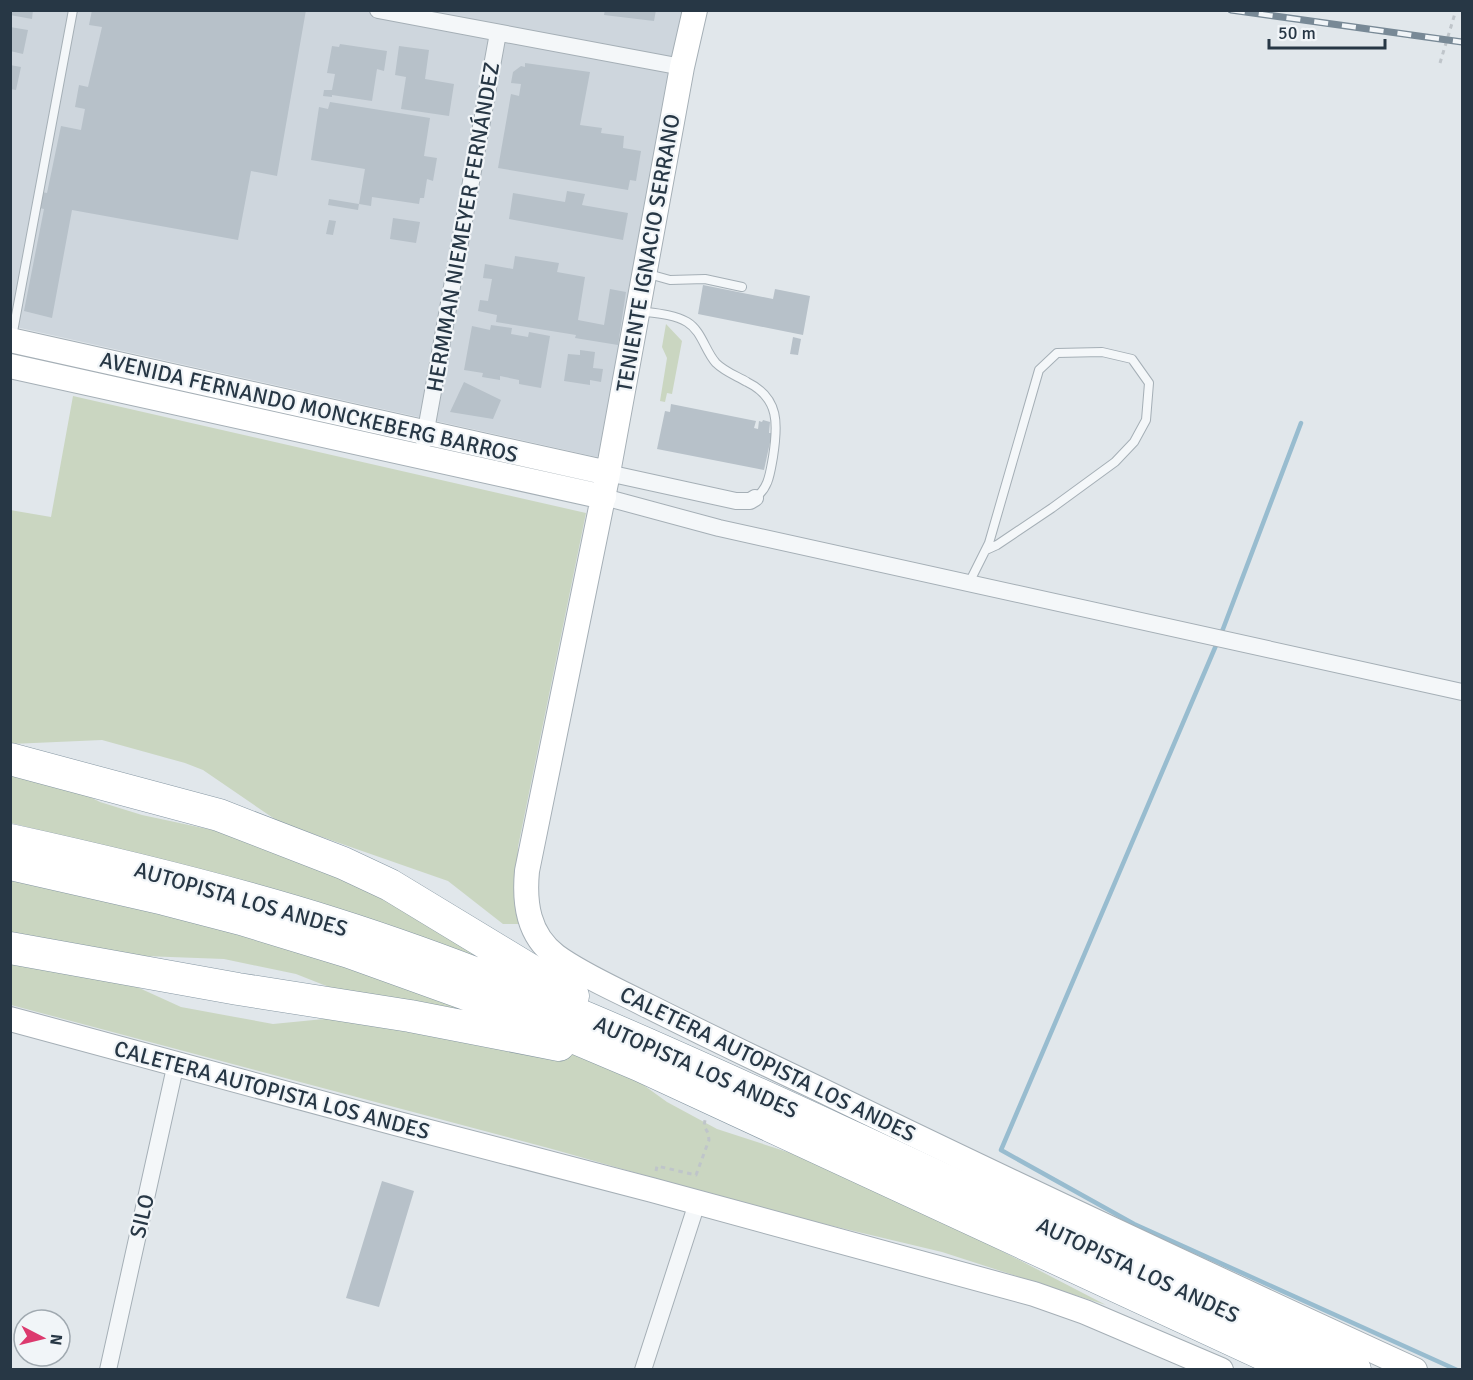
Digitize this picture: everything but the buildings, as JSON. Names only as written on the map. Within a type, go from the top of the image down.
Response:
[{"type":"highway","points":[[10,759],[219,815],[343,863],[390,885],[435,911],[647,1056]]},
{"type":"highway","name":"AUTOPISTA LOS ANDES","points":[[10,840],[184,880],[337,924],[513,987],[647,1056],[1297,1370]]},
{"type":"highway","name":"AUTOPISTA LOS ANDES","points":[[10,864],[241,919],[350,952],[647,1056],[1355,1370]]},
{"type":"highway","points":[[10,948],[238,989],[410,1016],[573,1047],[647,1056]]},
{"type":"street","points":[[378,10],[682,67]]},
{"type":"street","name":"TENIENTE IGNACIO SERRANO","points":[[604,496],[682,67],[695,10]]},
{"type":"street","name":"HERMMAN NIEMEYER FERNÁNDEZ","points":[[420,457],[498,33]]},
{"type":"street","name":"AVENIDA FERNANDO MONCKEBERG BARROS","points":[[11,342],[608,473]]},
{"type":"street","name":"AVENIDA FERNANDO MONCKEBERG BARROS","points":[[10,366],[604,496]]},
{"type":"street","points":[[608,473],[736,501],[750,501],[755,498]]},
{"type":"street","points":[[604,496],[719,528],[1462,692]]},
{"type":"street","name":"CALETERA AUTOPISTA LOS ANDES","points":[[604,496],[527,871],[525,892],[527,910],[538,938],[555,955],[582,972],[696,1030],[1044,1197],[1415,1370]]},
{"type":"street","name":"CALETERA AUTOPISTA LOS ANDES","points":[[10,1019],[394,1124],[652,1190],[1034,1293],[1085,1312],[1221,1370]]},
{"type":"street","name":"SILO","points":[[108,1370],[176,1064]]},
{"type":"street","points":[[643,1370],[697,1203]]},
{"type":"lane","points":[[11,342],[73,10]]},
{"type":"lane","points":[[645,273],[670,280],[705,279],[742,287]]},
{"type":"lane","points":[[638,310],[673,317],[689,323],[697,331],[715,362],[727,372],[753,385],[770,401],[777,427],[773,456],[766,486],[755,498]]},
{"type":"lane","points":[[969,583],[989,543],[1039,370],[1057,353],[1102,352],[1132,359],[1149,383],[1146,420],[1134,442],[1115,462],[1052,508],[986,550]]},
{"type":"path","points":[[1440,63],[1455,10]]},
{"type":"path","points":[[652,1190],[657,1166],[696,1176],[709,1140],[704,1126],[705,1119]]},
{"type":"shaded area","points":[[11,11],[688,11],[605,452],[597,457],[11,326]]},
{"type":"green space","points":[[666,324],[682,341],[672,394],[667,393],[665,402],[660,401],[667,358],[662,347]]},
{"type":"green space","points":[[73,396],[586,513],[518,847],[516,909],[519,924],[503,924],[448,881],[279,822],[203,770],[185,763],[102,740],[11,744],[10,510],[51,517]]},
{"type":"green space","points":[[10,764],[70,787],[100,802],[142,815],[245,837],[416,910],[506,972],[191,868],[11,823]]},
{"type":"green space","points":[[10,874],[353,961],[483,1018],[339,991],[296,974],[224,959],[144,956],[11,932]]},
{"type":"green space","points":[[10,956],[137,987],[181,1007],[273,1024],[365,1015],[572,1054],[631,1076],[667,1102],[717,1129],[812,1160],[913,1205],[1106,1305],[942,1252],[770,1211],[552,1149],[11,1005]]},
{"type":"waterway","points":[[1301,423],[1223,629],[1001,1150],[1134,1224],[1457,1370]]},
{"type":"railway","points":[[1231,10],[1462,42]]}]
